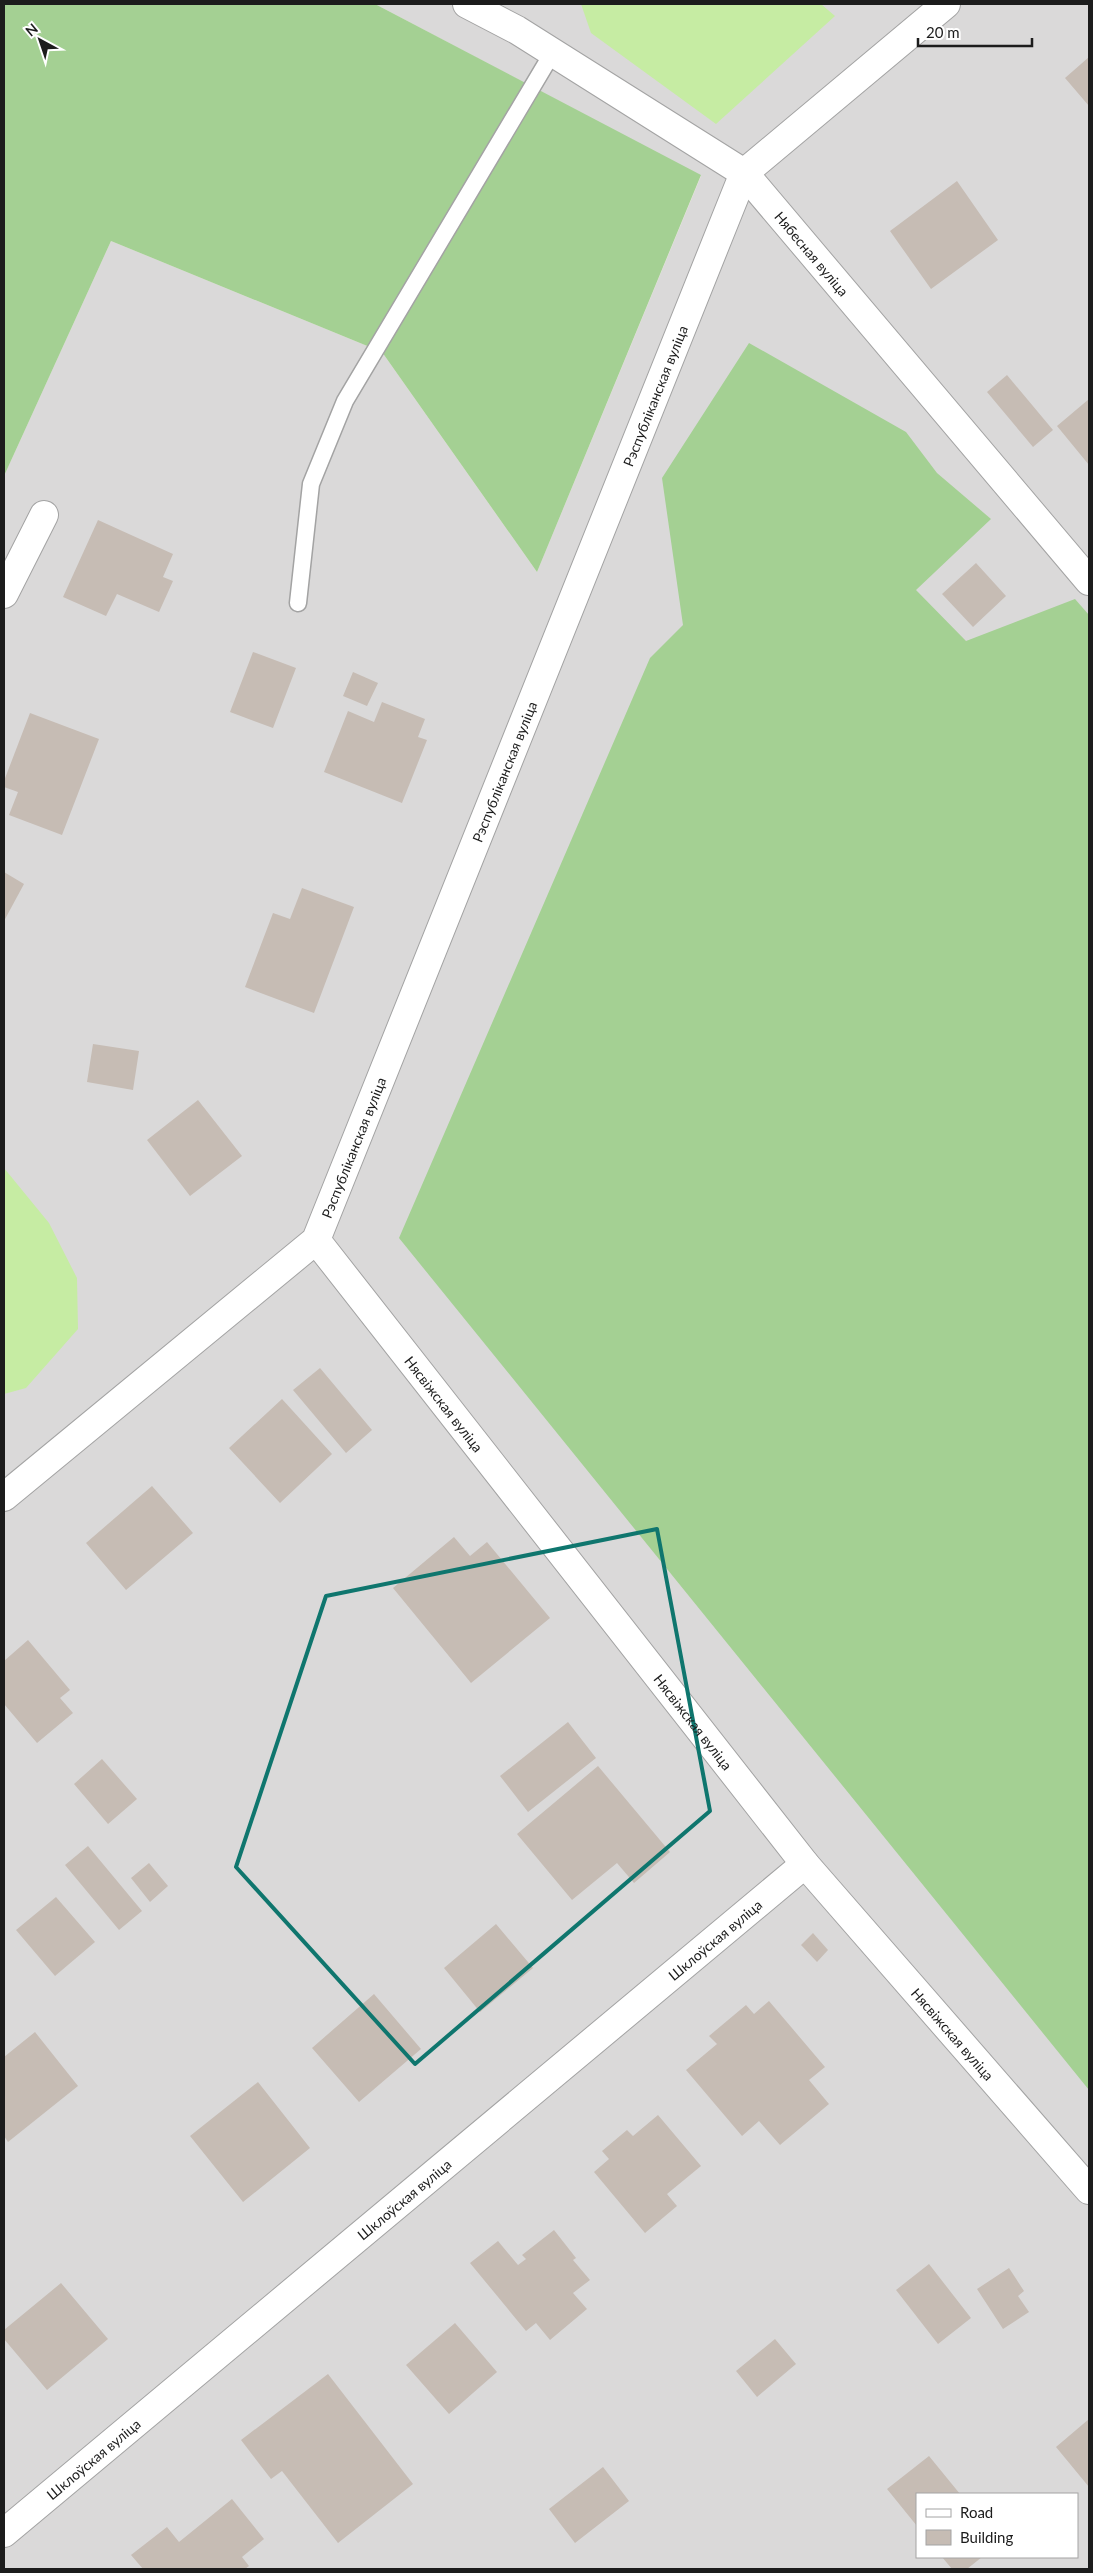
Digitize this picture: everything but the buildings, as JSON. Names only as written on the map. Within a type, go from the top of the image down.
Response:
[{"type":"street","name":"Нябесная вуліца","points":[[468,4],[553,52],[744,173],[1089,581]]},
{"type":"street","name":"Рэспубліканская вуліца","points":[[4,1497],[316,1240],[744,173],[946,4]]},
{"type":"street","points":[[4,594],[44,515]]},
{"type":"street","name":"Нясвіжская вуліца","points":[[316,1240],[805,1864],[1089,2190]]},
{"type":"street","name":"Шклоўская вуліца","points":[[4,2533],[805,1864]]},
{"type":"lane","points":[[298,603],[311,484],[344,401],[553,52]]},
{"type":"highlighted area","points":[[657,1529],[710,1811],[415,2064],[236,1867],[326,1596]]},
{"type":"shaded area","points":[[375,4],[1089,4],[1089,2569],[4,2569],[4,476],[111,241],[382,352],[537,572],[701,176]]},
{"type":"green space","points":[[4,4],[375,4],[701,175],[537,572],[382,352],[111,241],[4,476]]},
{"type":"green space","points":[[581,4],[821,4],[835,16],[716,124],[591,33]]},
{"type":"green space","points":[[749,343],[906,432],[937,473],[991,519],[916,590],[966,641],[1075,599],[1089,615],[1089,2090],[399,1238],[650,658],[683,625],[662,478]]},
{"type":"green space","points":[[4,1168],[49,1223],[77,1278],[78,1329],[26,1388],[4,1394]]}]
